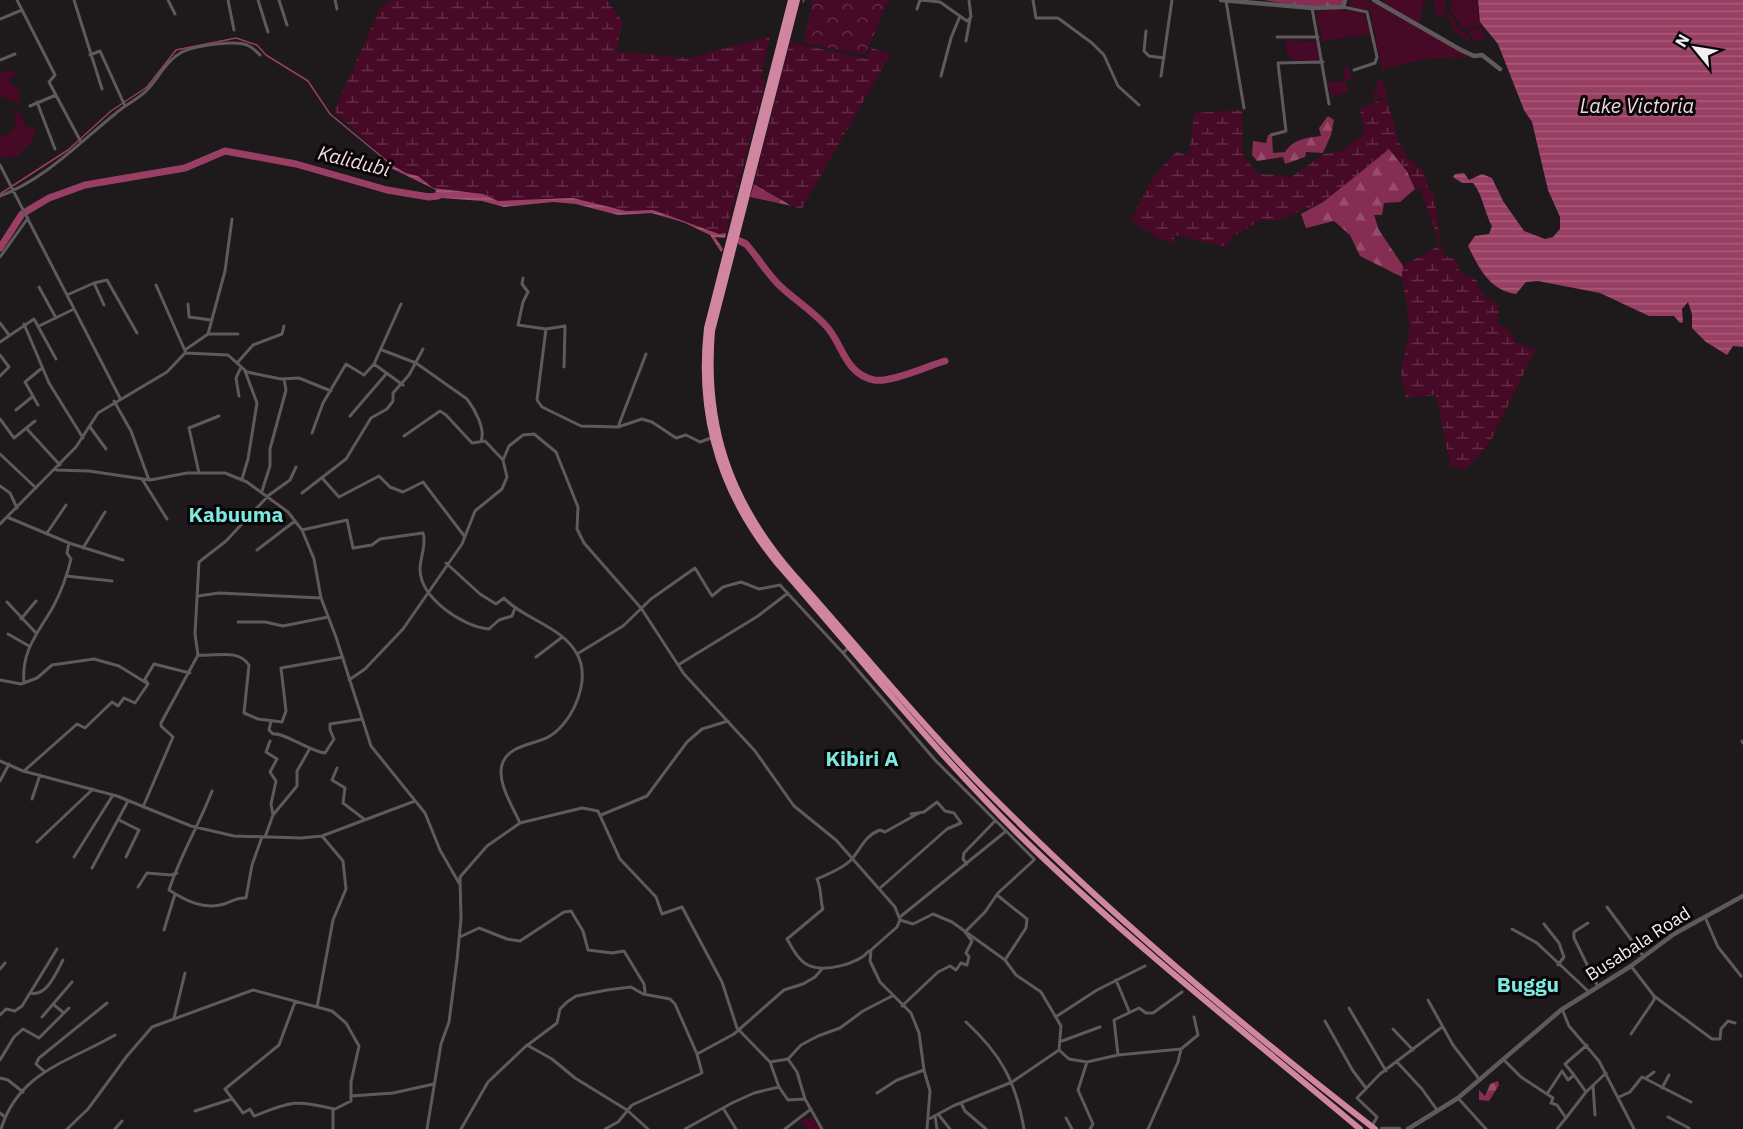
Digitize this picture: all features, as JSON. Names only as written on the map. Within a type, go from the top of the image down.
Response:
[{"type":"highway","points":[[791,0],[773,80],[713,312],[704,365],[711,438],[729,489],[753,532],[849,646],[1037,857],[1360,1129]]},
{"type":"highway","points":[[773,80],[797,0]]},
{"type":"highway","points":[[713,312],[709,382],[712,409],[722,451],[744,505],[780,558],[961,764],[1043,847],[1192,980],[1374,1128]]},
{"type":"street","points":[[17,0],[55,75],[49,82],[79,139]]},
{"type":"street","points":[[74,0],[102,89]]},
{"type":"street","points":[[168,0],[175,14]]},
{"type":"street","points":[[228,0],[234,30]]},
{"type":"street","points":[[258,0],[268,32]]},
{"type":"street","points":[[279,0],[287,26]]},
{"type":"street","points":[[335,0],[337,9]]},
{"type":"street","points":[[917,9],[921,0],[940,2],[967,21],[970,19]]},
{"type":"street","points":[[966,41],[970,19],[969,0]]},
{"type":"street","points":[[1033,0],[1036,18],[1058,18],[1092,43],[1104,55],[1118,86],[1139,105]]},
{"type":"street","points":[[1161,76],[1172,0]]},
{"type":"street","points":[[1221,0],[1312,8],[1343,7],[1367,12],[1377,57],[1375,63],[1354,70]]},
{"type":"street","points":[[1343,7],[1345,0]]},
{"type":"street","points":[[1374,0],[1461,50],[1474,56],[1482,55],[1500,69]]},
{"type":"street","points":[[1226,1],[1244,108]]},
{"type":"street","points":[[1312,8],[1329,104]]},
{"type":"street","points":[[0,19],[22,10]]},
{"type":"street","points":[[941,76],[951,38],[960,16]]},
{"type":"street","points":[[1146,31],[1144,51],[1149,56],[1164,58]]},
{"type":"street","points":[[1276,37],[1318,37]]},
{"type":"street","points":[[0,196],[55,164],[79,139],[124,104],[147,91],[173,58],[183,51],[206,45],[235,43],[248,45],[260,55]]},
{"type":"street","points":[[90,55],[100,51],[124,104]]},
{"type":"street","points":[[0,60],[15,54]]},
{"type":"street","points":[[1271,135],[1286,131],[1278,63],[1323,62]]},
{"type":"street","points":[[30,106],[56,95]]},
{"type":"street","points":[[37,102],[55,149]]},
{"type":"street","points":[[0,165],[120,398]]},
{"type":"street","points":[[0,257],[27,216]]},
{"type":"street","points":[[208,334],[225,271],[232,219]]},
{"type":"street","points":[[522,278],[522,284],[528,292],[518,325],[546,329],[565,326],[564,366]]},
{"type":"street","points":[[67,295],[94,283],[104,280],[110,282],[136,333]]},
{"type":"street","points":[[94,283],[104,305]]},
{"type":"street","points":[[156,285],[185,351]]},
{"type":"street","points":[[39,287],[56,318]]},
{"type":"street","points":[[188,304],[189,317],[212,320]]},
{"type":"street","points":[[312,433],[323,403],[346,364],[364,375],[374,364],[401,304]]},
{"type":"street","points":[[39,326],[74,309]]},
{"type":"street","points":[[0,342],[34,319],[56,358]]},
{"type":"street","points":[[0,323],[9,335]]},
{"type":"street","points":[[24,324],[42,368],[83,438]]},
{"type":"street","points":[[238,362],[253,345],[282,334],[284,326]]},
{"type":"street","points":[[546,329],[537,400],[542,407],[581,426],[618,427],[642,419],[652,422],[676,438],[686,435],[700,442],[711,438]]},
{"type":"street","points":[[0,524],[56,470],[83,438],[98,412],[167,372],[185,351],[208,334],[238,334]]},
{"type":"street","points":[[302,493],[346,459],[371,418],[387,409],[393,401],[393,393],[403,385],[423,349]]},
{"type":"street","points":[[382,350],[416,363],[467,399],[483,433],[481,441]]},
{"type":"street","points":[[185,351],[228,355],[243,368],[256,403],[248,459],[242,479]]},
{"type":"street","points":[[618,427],[646,354]]},
{"type":"street","points":[[0,355],[9,367],[0,376]]},
{"type":"street","points":[[374,364],[403,385]]},
{"type":"street","points":[[38,405],[25,382],[42,368]]},
{"type":"street","points":[[243,368],[284,379],[299,378],[331,391]]},
{"type":"street","points":[[239,396],[236,378],[243,368]]},
{"type":"street","points":[[350,416],[387,373]]},
{"type":"street","points":[[262,491],[270,466],[270,449],[286,390],[284,379]]},
{"type":"street","points":[[16,410],[32,397]]},
{"type":"street","points":[[114,401],[131,431],[148,480]]},
{"type":"street","points":[[349,680],[365,669],[388,641],[399,633],[465,537],[475,512],[502,489],[507,477],[503,460],[485,441],[472,442],[440,411],[404,436]]},
{"type":"street","points":[[199,473],[189,428],[219,416]]},
{"type":"street","points":[[0,420],[14,438],[35,421]]},
{"type":"street","points":[[90,427],[106,450]]},
{"type":"street","points":[[27,428],[60,465]]},
{"type":"street","points":[[503,460],[509,446],[523,435],[534,434],[553,447],[578,507],[578,530],[584,543],[641,608],[678,665],[761,759],[794,806],[836,840],[879,888],[900,919],[913,924],[936,914],[1005,960],[1016,975],[1041,992],[1057,1016],[1061,1026],[1062,1041],[1059,1050],[1012,1082],[929,1119]]},
{"type":"street","points":[[0,454],[36,488]]},
{"type":"street","points":[[143,807],[173,737],[161,726],[161,723],[198,655],[195,634],[200,560],[226,541],[269,495],[290,480],[296,467]]},
{"type":"street","points":[[56,470],[89,471],[148,480],[199,473],[225,473],[242,479],[269,495],[295,521],[302,530],[314,559],[321,598],[376,756],[429,820],[440,850],[459,883]]},
{"type":"street","points":[[323,478],[339,497],[377,476],[382,477],[390,487],[404,492],[423,482],[465,537]]},
{"type":"street","points":[[142,479],[168,519]]},
{"type":"street","points":[[0,486],[12,495],[17,508]]},
{"type":"street","points":[[47,533],[66,505]]},
{"type":"street","points":[[83,548],[105,512]]},
{"type":"street","points":[[7,518],[69,543],[123,560]]},
{"type":"street","points":[[302,530],[347,520],[353,549],[372,544],[380,539],[423,533],[420,570],[427,593],[440,606],[485,629],[492,628],[499,620],[513,616],[515,608]]},
{"type":"street","points":[[257,550],[295,521]]},
{"type":"street","points":[[24,683],[24,663],[29,646],[53,607],[66,576],[71,559],[67,553],[69,543]]},
{"type":"street","points":[[446,563],[484,596],[496,604],[504,598],[515,608],[561,638],[577,654],[580,687],[575,707],[556,732],[514,750],[503,763],[502,779],[520,823]]},
{"type":"street","points":[[577,654],[623,626],[641,608],[696,568],[712,596],[723,587],[741,582],[759,589],[780,585],[963,788],[1005,832],[1037,857],[997,895],[965,932]]},
{"type":"street","points":[[66,576],[112,581]]},
{"type":"street","points":[[198,596],[219,593],[321,598]]},
{"type":"street","points":[[678,665],[759,616],[788,593]]},
{"type":"street","points":[[21,619],[36,601]]},
{"type":"street","points":[[7,602],[36,633]]},
{"type":"street","points":[[238,622],[265,622],[283,626],[328,617]]},
{"type":"street","points":[[8,634],[29,646]]},
{"type":"street","points":[[536,657],[561,638]]},
{"type":"street","points":[[843,653],[849,646]]},
{"type":"street","points":[[198,655],[237,655],[246,661],[249,665],[244,713],[272,722],[285,719],[282,668],[343,657]]},
{"type":"street","points":[[0,680],[24,683],[37,678],[52,665],[94,659],[119,666],[148,684]]},
{"type":"street","points":[[148,684],[145,679],[154,664],[190,673]]},
{"type":"street","points":[[23,771],[77,724],[85,728],[112,702],[118,706],[124,698],[135,703],[148,684]]},
{"type":"street","points":[[272,722],[269,730],[273,734],[280,732],[309,750],[327,752],[334,739],[330,724],[362,719]]},
{"type":"street","points":[[601,815],[648,796],[692,738],[702,729],[728,721]]},
{"type":"street","points":[[270,741],[266,752],[277,759],[270,772],[276,781],[272,801],[273,814]]},
{"type":"street","points":[[212,791],[197,828],[180,858],[177,873],[169,890],[205,907],[219,905],[238,897],[246,898],[252,865],[273,814],[297,786],[297,771],[309,750]]},
{"type":"street","points":[[0,761],[23,771],[113,795],[197,828],[224,835],[301,838],[322,836],[415,801]]},
{"type":"street","points":[[0,781],[9,764]]},
{"type":"street","points":[[337,768],[332,780],[345,788],[344,803],[364,819]]},
{"type":"street","points":[[32,799],[40,775]]},
{"type":"street","points":[[963,788],[969,782]]},
{"type":"street","points":[[38,842],[93,789]]},
{"type":"street","points":[[74,857],[113,795]]},
{"type":"street","points":[[92,868],[128,801]]},
{"type":"street","points":[[879,888],[947,829],[961,823],[954,813],[945,812],[937,802],[885,832],[880,830],[875,832],[855,850],[852,859],[817,879],[823,892],[821,904],[823,909],[787,939],[806,965],[822,968],[863,958],[896,929],[900,919],[1005,832]]},
{"type":"street","points":[[427,1129],[442,1039],[449,1022],[460,937],[459,883],[462,874],[487,846],[520,823],[582,808],[592,808],[601,815],[620,859],[656,897],[662,914],[682,907],[722,982],[738,1030],[770,1062],[779,1087],[788,1100],[805,1098]]},
{"type":"street","points":[[911,814],[919,813]]},
{"type":"street","points":[[119,820],[139,831],[126,857]]},
{"type":"street","points":[[967,864],[963,860],[964,853],[995,821]]},
{"type":"street","points":[[317,1007],[332,927],[346,889],[343,861],[322,836]]},
{"type":"street","points":[[138,888],[146,874],[171,875],[177,873]]},
{"type":"street","points":[[164,930],[175,894]]},
{"type":"street","points":[[997,895],[1027,919],[1026,928],[1005,960]]},
{"type":"street","name":"Busabala Road","points":[[1408,1129],[1458,1098],[1562,1009],[1631,966],[1674,934],[1743,896]]},
{"type":"street","points":[[1607,907],[1644,957]]},
{"type":"street","points":[[460,937],[479,928],[507,939],[520,940],[564,912],[573,911],[588,950],[612,953],[624,951],[644,984],[645,992]]},
{"type":"street","points":[[1705,917],[1718,947],[1741,976]]},
{"type":"street","points":[[1588,923],[1574,932],[1574,938],[1598,987]]},
{"type":"street","points":[[1544,924],[1559,943],[1564,957],[1558,965]]},
{"type":"street","points":[[1512,929],[1531,939],[1589,992]]},
{"type":"street","points":[[902,1005],[940,970],[950,966],[956,970],[961,963],[967,964],[969,957],[966,953],[972,941],[965,932]]},
{"type":"street","points":[[0,1015],[6,1008],[16,1011],[57,949]]},
{"type":"street","points":[[871,950],[870,961],[880,982],[917,1024],[924,1053],[924,1070],[930,1091],[927,1129]]},
{"type":"street","points":[[863,958],[870,961]]},
{"type":"street","points":[[30,993],[37,994],[48,988],[63,960]]},
{"type":"street","points":[[0,969],[5,963]]},
{"type":"street","points":[[1057,1016],[1116,980],[1145,966]]},
{"type":"street","points":[[1631,966],[1654,996],[1712,1039],[1720,1039],[1721,1030],[1728,1021],[1735,1023]]},
{"type":"street","points":[[697,1054],[738,1030],[779,993],[815,978],[822,968]]},
{"type":"street","points":[[174,1018],[185,972]]},
{"type":"street","points":[[1116,980],[1130,1011]]},
{"type":"street","points":[[42,1017],[72,982]]},
{"type":"street","points":[[460,1129],[488,1083],[526,1045],[557,1023],[562,1006],[576,996],[631,987],[643,994],[645,992],[670,999],[675,1004],[697,1054],[702,1070],[700,1076],[672,1086],[627,1110],[618,1122],[605,1129]]},
{"type":"street","points":[[67,1129],[88,1109],[147,1031],[174,1018],[253,990],[317,1007],[337,1014],[358,1042],[359,1054],[351,1082],[350,1103],[334,1109],[308,1103],[286,1103],[254,1116],[250,1109],[243,1113],[225,1087],[279,1045],[295,1002]]},
{"type":"street","points":[[1118,1055],[1114,1021],[1139,1008],[1146,1013],[1153,1013],[1182,992]]},
{"type":"street","points":[[770,1062],[788,1059],[801,1045],[840,1028],[863,1011],[892,996]]},
{"type":"street","points":[[1631,1034],[1654,1000],[1654,996]]},
{"type":"street","points":[[1428,1000],[1442,1027],[1480,1080]]},
{"type":"street","points":[[45,1072],[36,1064],[39,1058],[107,1004]]},
{"type":"street","points":[[54,1005],[64,1013]]},
{"type":"street","points":[[0,1060],[14,1037],[23,1029],[39,1038],[69,1008]]},
{"type":"street","points":[[1348,1008],[1386,1071]]},
{"type":"street","points":[[1562,1009],[1569,1026],[1587,1045],[1606,1073],[1634,1129]]},
{"type":"street","points":[[1059,1050],[1069,1059],[1087,1062],[1118,1055],[1181,1049],[1198,1035],[1194,1017]]},
{"type":"street","points":[[1325,1021],[1353,1071],[1366,1088]]},
{"type":"street","points":[[966,1022],[998,1056],[1012,1082],[1024,1129]]},
{"type":"street","points":[[1062,1041],[1100,1027]]},
{"type":"street","points":[[1374,1128],[1377,1117],[1357,1099],[1386,1071],[1442,1027]]},
{"type":"street","points":[[1394,1029],[1413,1050]]},
{"type":"street","points":[[0,1129],[5,1117],[36,1076],[71,1055],[87,1051],[115,1035]]},
{"type":"street","points":[[526,1045],[552,1059],[575,1078],[627,1110],[648,1129]]},
{"type":"street","points":[[1586,1092],[1565,1064],[1587,1045]]},
{"type":"street","points":[[1148,1129],[1178,1062],[1181,1049]]},
{"type":"street","points":[[788,1059],[797,1072],[805,1098],[822,1129]]},
{"type":"street","points":[[1504,1060],[1521,1077],[1553,1098],[1551,1103],[1557,1105],[1566,1118]]},
{"type":"street","points":[[1087,1062],[1078,1090],[1092,1121],[1090,1129]]},
{"type":"street","points":[[1397,1062],[1422,1089],[1438,1112]]},
{"type":"street","points":[[877,1093],[897,1080],[924,1070]]},
{"type":"street","points":[[1547,1094],[1562,1071],[1568,1080],[1574,1076]]},
{"type":"street","points":[[1647,1078],[1654,1072]]},
{"type":"street","points":[[1557,1129],[1586,1092],[1606,1073]]},
{"type":"street","points":[[1662,1088],[1669,1075]]},
{"type":"street","points":[[1618,1096],[1630,1092],[1642,1077],[1690,1102]]},
{"type":"street","points":[[0,1078],[8,1080],[23,1092]]},
{"type":"street","points":[[351,1096],[399,1092],[434,1084]]},
{"type":"street","points":[[1593,1085],[1595,1115]]},
{"type":"street","points":[[685,1129],[754,1093],[779,1087]]},
{"type":"street","points":[[1458,1098],[1486,1129]]},
{"type":"street","points":[[195,1111],[232,1099]]},
{"type":"street","points":[[961,1103],[965,1111],[983,1128]]},
{"type":"street","points":[[723,1108],[736,1129]]},
{"type":"street","points":[[333,1129],[331,1114],[334,1109]]},
{"type":"street","points":[[785,1129],[811,1109]]},
{"type":"street","points":[[0,1113],[5,1117]]},
{"type":"street","points":[[937,1115],[937,1129]]},
{"type":"street","points":[[937,1115],[950,1129]]},
{"type":"street","points":[[1668,1117],[1689,1128]]},
{"type":"street","points":[[1066,1118],[1072,1129]]},
{"type":"street","points":[[115,1129],[122,1121]]},
{"type":"street","points":[[1382,1129],[1399,1129]]},
{"type":"green space","points":[[392,0],[607,0],[623,22],[616,51],[689,58],[770,36],[761,78],[766,79],[726,233],[719,234],[653,210],[626,211],[573,198],[498,201],[483,194],[433,188],[418,176],[397,169],[334,111],[381,6]]},
{"type":"green space","points":[[813,0],[889,0],[865,55],[803,43]]},
{"type":"green space","points":[[1264,0],[1343,0],[1341,8],[1314,9]]},
{"type":"green space","points":[[1351,0],[1365,0],[1372,4],[1374,2],[1473,58],[1427,60],[1382,70],[1370,10],[1349,7]]},
{"type":"green space","points":[[1383,0],[1424,0],[1420,20],[1417,22],[1388,7]]},
{"type":"green space","points":[[1434,0],[1445,0],[1446,14],[1437,17]]},
{"type":"green space","points":[[1453,0],[1477,0],[1480,25],[1464,29],[1450,10]]},
{"type":"green space","points":[[1338,9],[1363,13],[1371,34],[1322,41],[1316,12]]},
{"type":"green space","points":[[1447,14],[1451,14],[1457,26],[1471,39],[1467,41],[1454,30]]},
{"type":"green space","points":[[1481,27],[1486,38],[1476,41],[1466,31]]},
{"type":"green space","points":[[1286,40],[1318,42],[1320,58],[1317,61],[1292,60],[1291,55],[1287,56]]},
{"type":"green space","points":[[790,42],[867,59],[871,48],[891,53],[801,210],[754,184]]},
{"type":"green space","points":[[1345,66],[1348,66],[1353,79],[1346,80],[1348,92],[1331,98],[1328,82],[1344,81]]},
{"type":"green space","points":[[0,72],[15,72],[15,76],[7,79],[20,91],[19,104],[0,96]]},
{"type":"green space","points":[[1383,80],[1387,97],[1374,101],[1373,92],[1378,91],[1376,81]]},
{"type":"green space","points":[[1387,98],[1400,145],[1407,156],[1425,174],[1428,188],[1434,194],[1441,246],[1445,256],[1457,260],[1459,272],[1478,281],[1478,287],[1486,298],[1499,304],[1498,325],[1510,331],[1515,342],[1536,349],[1489,444],[1465,470],[1450,465],[1436,395],[1406,398],[1401,373],[1410,326],[1402,277],[1403,266],[1440,245],[1421,189],[1415,189],[1407,171],[1389,149],[1323,202],[1279,220],[1261,220],[1230,238],[1227,247],[1176,235],[1172,243],[1159,239],[1131,220],[1153,177],[1176,152],[1189,155],[1194,113],[1242,110],[1243,155],[1257,173],[1291,177],[1324,154],[1341,151],[1364,134],[1360,108]]},
{"type":"green space","points":[[14,109],[20,113],[26,126],[35,129],[34,139],[16,157],[0,158],[0,137],[10,133],[16,125]]},
{"type":"green space","points":[[1328,116],[1334,120],[1331,135],[1323,153],[1306,152],[1305,157],[1285,164],[1283,157],[1257,161],[1252,155],[1253,141],[1266,143],[1268,135],[1272,136],[1273,153],[1285,152],[1292,144],[1300,140],[1321,136],[1319,128]]},
{"type":"green space","points":[[1389,149],[1407,171],[1415,189],[1400,202],[1384,203],[1382,215],[1374,215],[1379,230],[1403,266],[1402,277],[1360,256],[1350,235],[1334,221],[1306,228],[1301,214],[1323,202]]},
{"type":"green space","points":[[754,184],[792,206],[750,197]]},
{"type":"green space","points":[[1498,1081],[1499,1085],[1489,1101],[1479,1100],[1479,1090],[1485,1096],[1490,1084]]},
{"type":"green space","points":[[812,1117],[821,1129],[808,1129],[800,1121]]},
{"type":"water","name":"Lake Victoria","points":[[1478,0],[1743,0],[1743,347],[1733,346],[1727,355],[1706,342],[1692,328],[1692,314],[1688,302],[1682,309],[1683,322],[1680,323],[1674,316],[1649,316],[1600,293],[1538,281],[1526,282],[1516,294],[1499,288],[1486,277],[1468,246],[1475,236],[1489,234],[1492,226],[1473,183],[1462,183],[1453,177],[1455,174],[1464,173],[1469,180],[1482,174],[1492,178],[1503,201],[1524,231],[1545,239],[1553,237],[1560,229],[1560,217],[1548,190],[1532,122],[1524,110],[1498,44],[1480,22]]},
{"type":"water","points":[[392,165],[406,173],[418,176],[433,188],[483,194],[498,201],[573,198],[626,211],[653,210],[719,234],[726,233],[725,238],[715,237],[723,249],[721,252],[710,235],[683,222],[651,213],[618,215],[576,204],[553,202],[504,207],[482,201],[428,197],[428,193],[435,194],[436,190],[391,168]]},
{"type":"waterway","points":[[0,194],[68,150],[111,111],[147,87],[176,50],[236,38],[257,45],[266,55],[308,81],[330,114],[393,166]]},
{"type":"waterway","name":"Kalidubi","points":[[0,248],[22,214],[49,198],[85,185],[185,168],[225,151],[296,164],[387,190],[429,197],[438,196]]},
{"type":"waterway","name":"Kalidubi","points":[[740,241],[746,244],[778,284],[827,327],[851,365],[864,377],[874,380],[890,379],[945,361]]},
{"type":"district","name":"Kabuuma","points":[[236,515]]},
{"type":"district","name":"Kibiri A","points":[[862,759]]},
{"type":"district","name":"Buggu","points":[[1528,985]]}]
